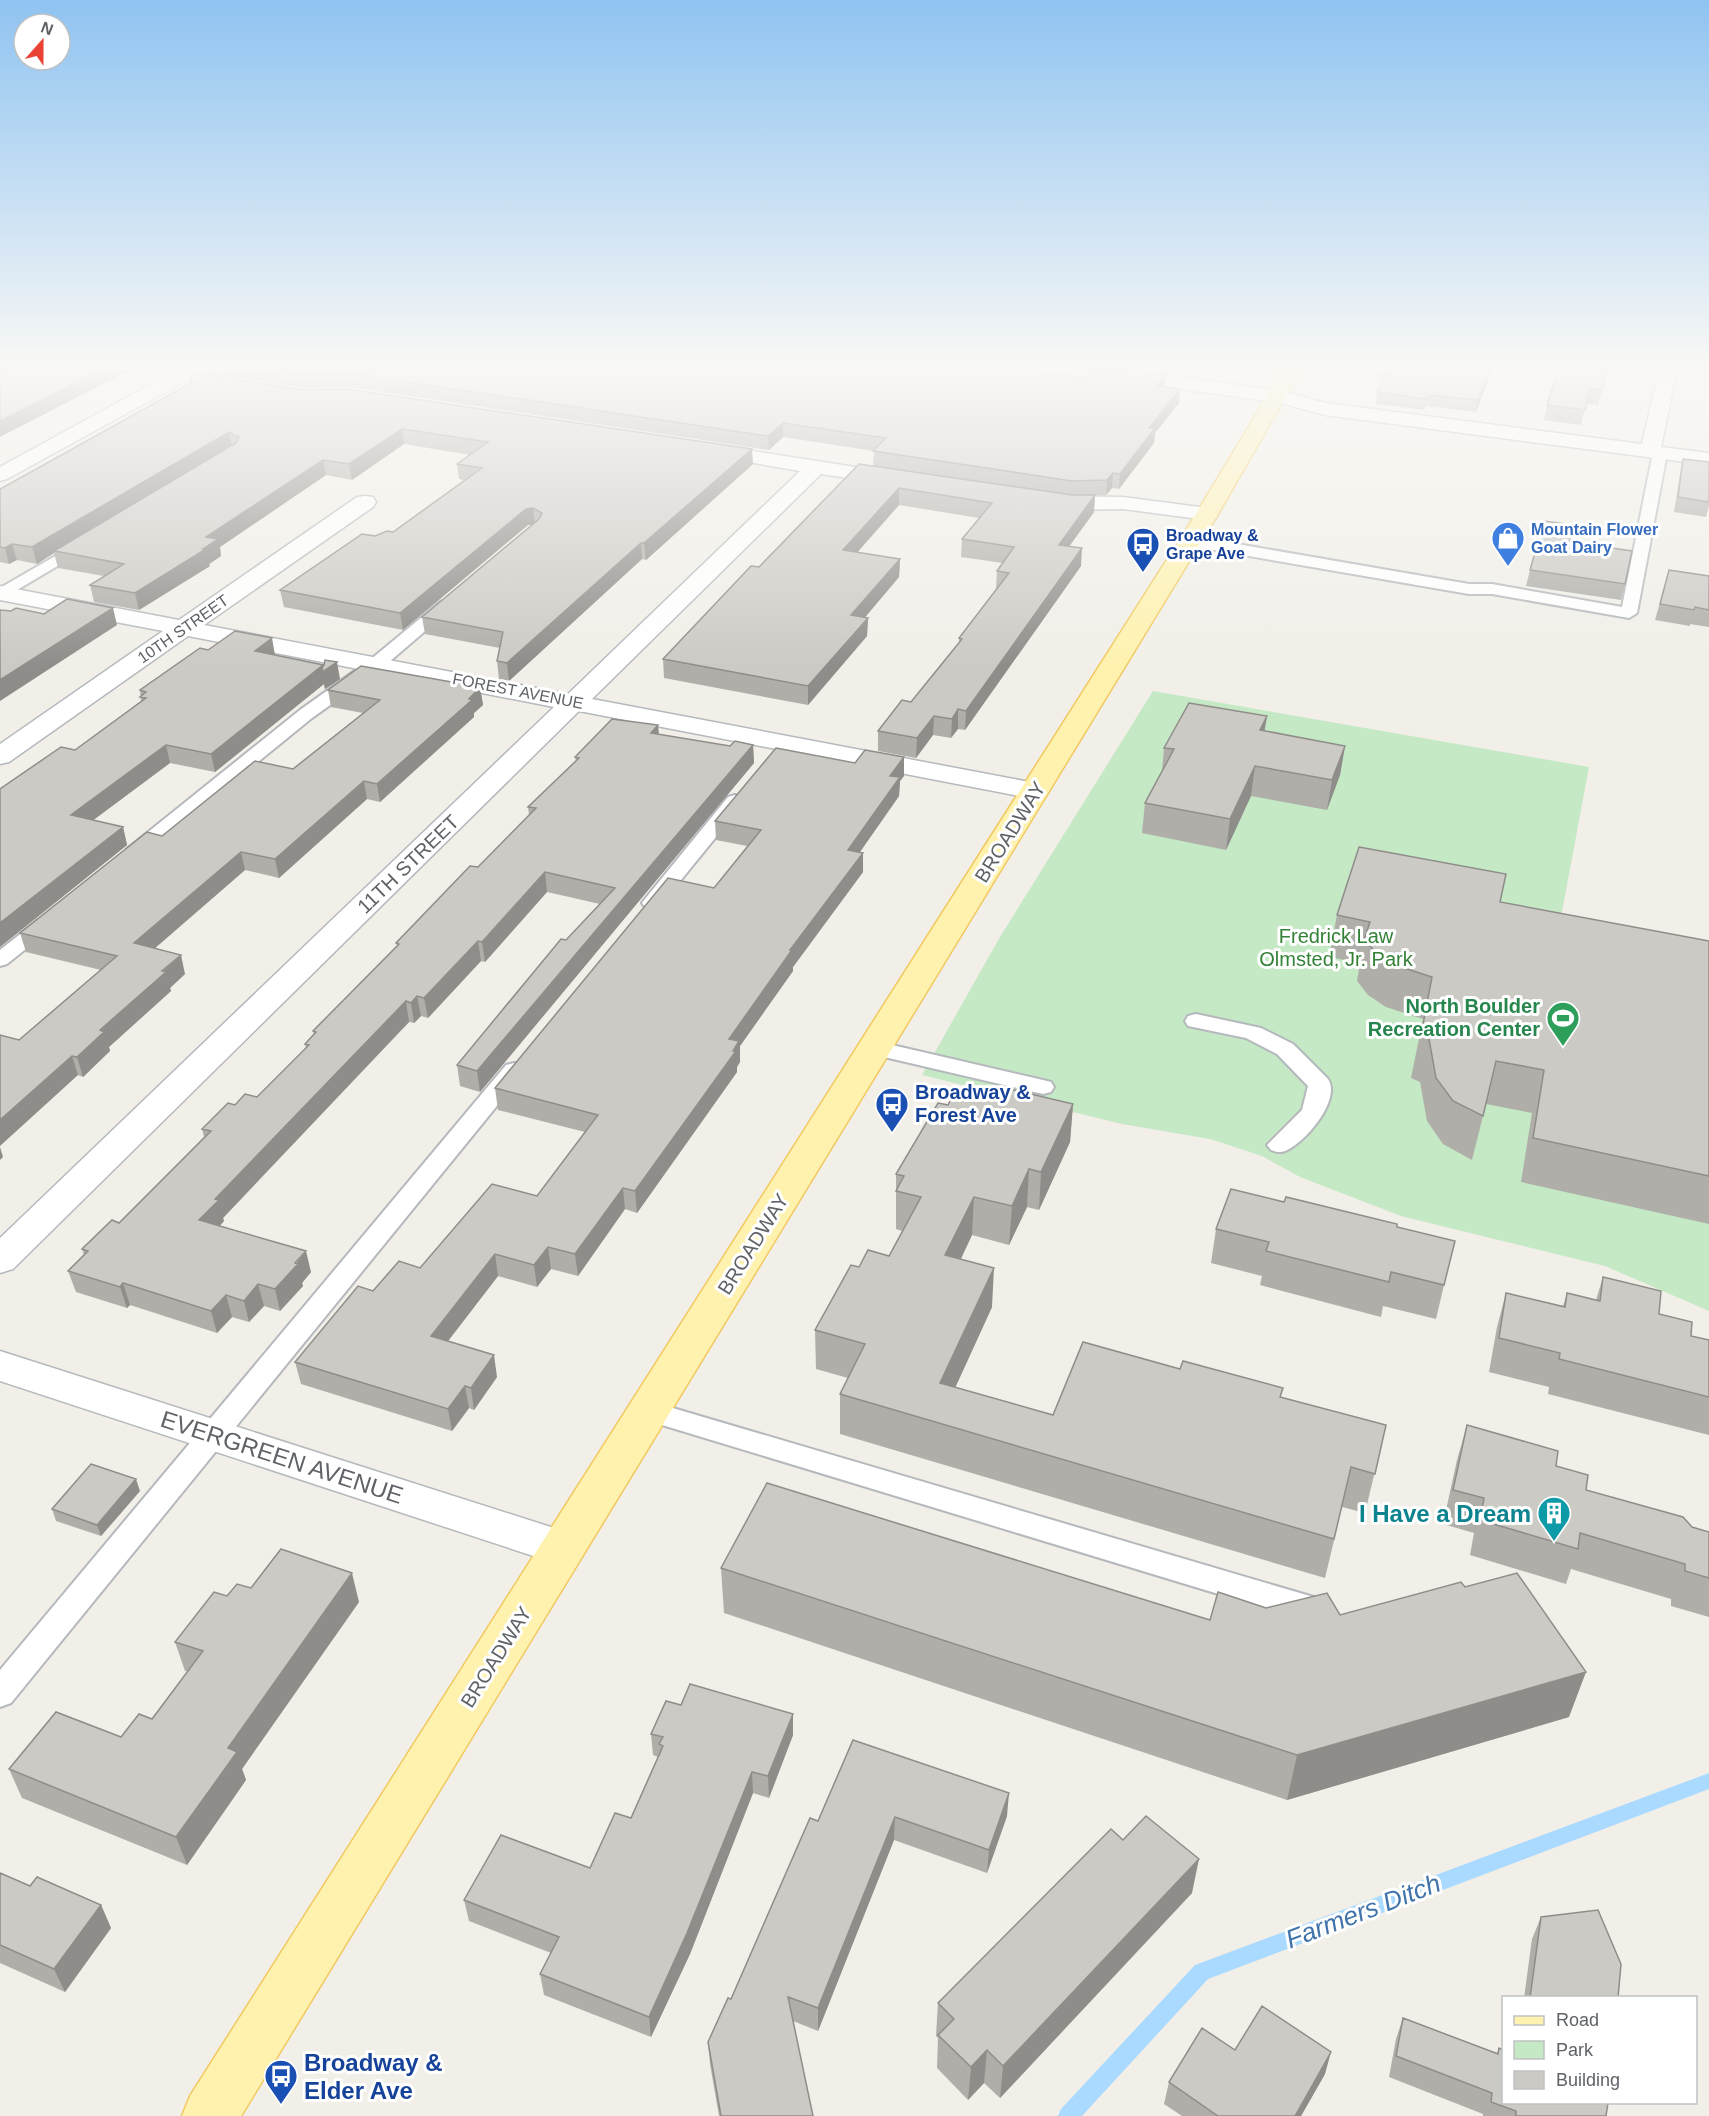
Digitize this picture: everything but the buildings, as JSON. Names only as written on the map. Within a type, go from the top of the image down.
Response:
[{"type":"main road","name":"BROADWAY","points":[[210,2116],[1035,791],[1186,530],[1227,469]]},
{"type":"street","name":"11TH STREET","points":[[0,1260],[815,469]]},
{"type":"street","points":[[821,469],[909,481]]},
{"type":"street","points":[[1036,499],[1071,504],[1123,503],[1186,530]]},
{"type":"street","name":"10TH STREET","points":[[0,756],[365,502]]},
{"type":"street","points":[[1071,504],[1113,520],[1186,530]]},
{"type":"street","name":"FOREST AVENUE","points":[[1,594],[575,702],[768,761],[1035,791]]},
{"type":"street","name":"EVERGREEN AVENUE","points":[[0,1365],[564,1548]]},
{"type":"lane","points":[[1186,530],[1469,589],[1492,589],[1629,613],[1652,469]]},
{"type":"lane","points":[[1,594],[93,539]]},
{"type":"lane","points":[[121,863],[306,714],[376,664],[455,597]]},
{"type":"lane","points":[[639,918],[768,761]]},
{"type":"lane","points":[[0,960],[56,916]]},
{"type":"lane","points":[[1196,1021],[1253,1033],[1285,1048],[1320,1084],[1320,1101],[1309,1118],[1279,1145]]},
{"type":"lane","points":[[876,1048],[1043,1087]]},
{"type":"lane","points":[[0,1694],[525,1056]]},
{"type":"lane","points":[[649,1412],[1319,1612]]},
{"type":"green space","name":"Fredrick Law Olmsted, Jr. Park","points":[[1153,691],[1589,767],[1558,933],[1709,963],[1709,1311],[1605,1266],[1401,1216],[1300,1177],[1262,1156],[1210,1139],[1122,1124],[922,1075],[1000,937]]},
{"type":"waterway","name":"Farmers Ditch","points":[[1068,2116],[1202,1972],[1709,1781]]},
{"type":"place","name":"Mountain Flower Goat Dairy","points":[[1508,567]]},
{"type":"place","name":"Broadway & Grape Ave","points":[[1143,573]]},
{"type":"place","name":"North Boulder Recreation Center","points":[[1563,1047]]},
{"type":"place","name":"Broadway & Forest Ave","points":[[892,1133]]},
{"type":"place","name":"I Have a Dream","points":[[1554,1542]]},
{"type":"place","name":"Broadway & Elder Ave","points":[[281,2105]]}]
